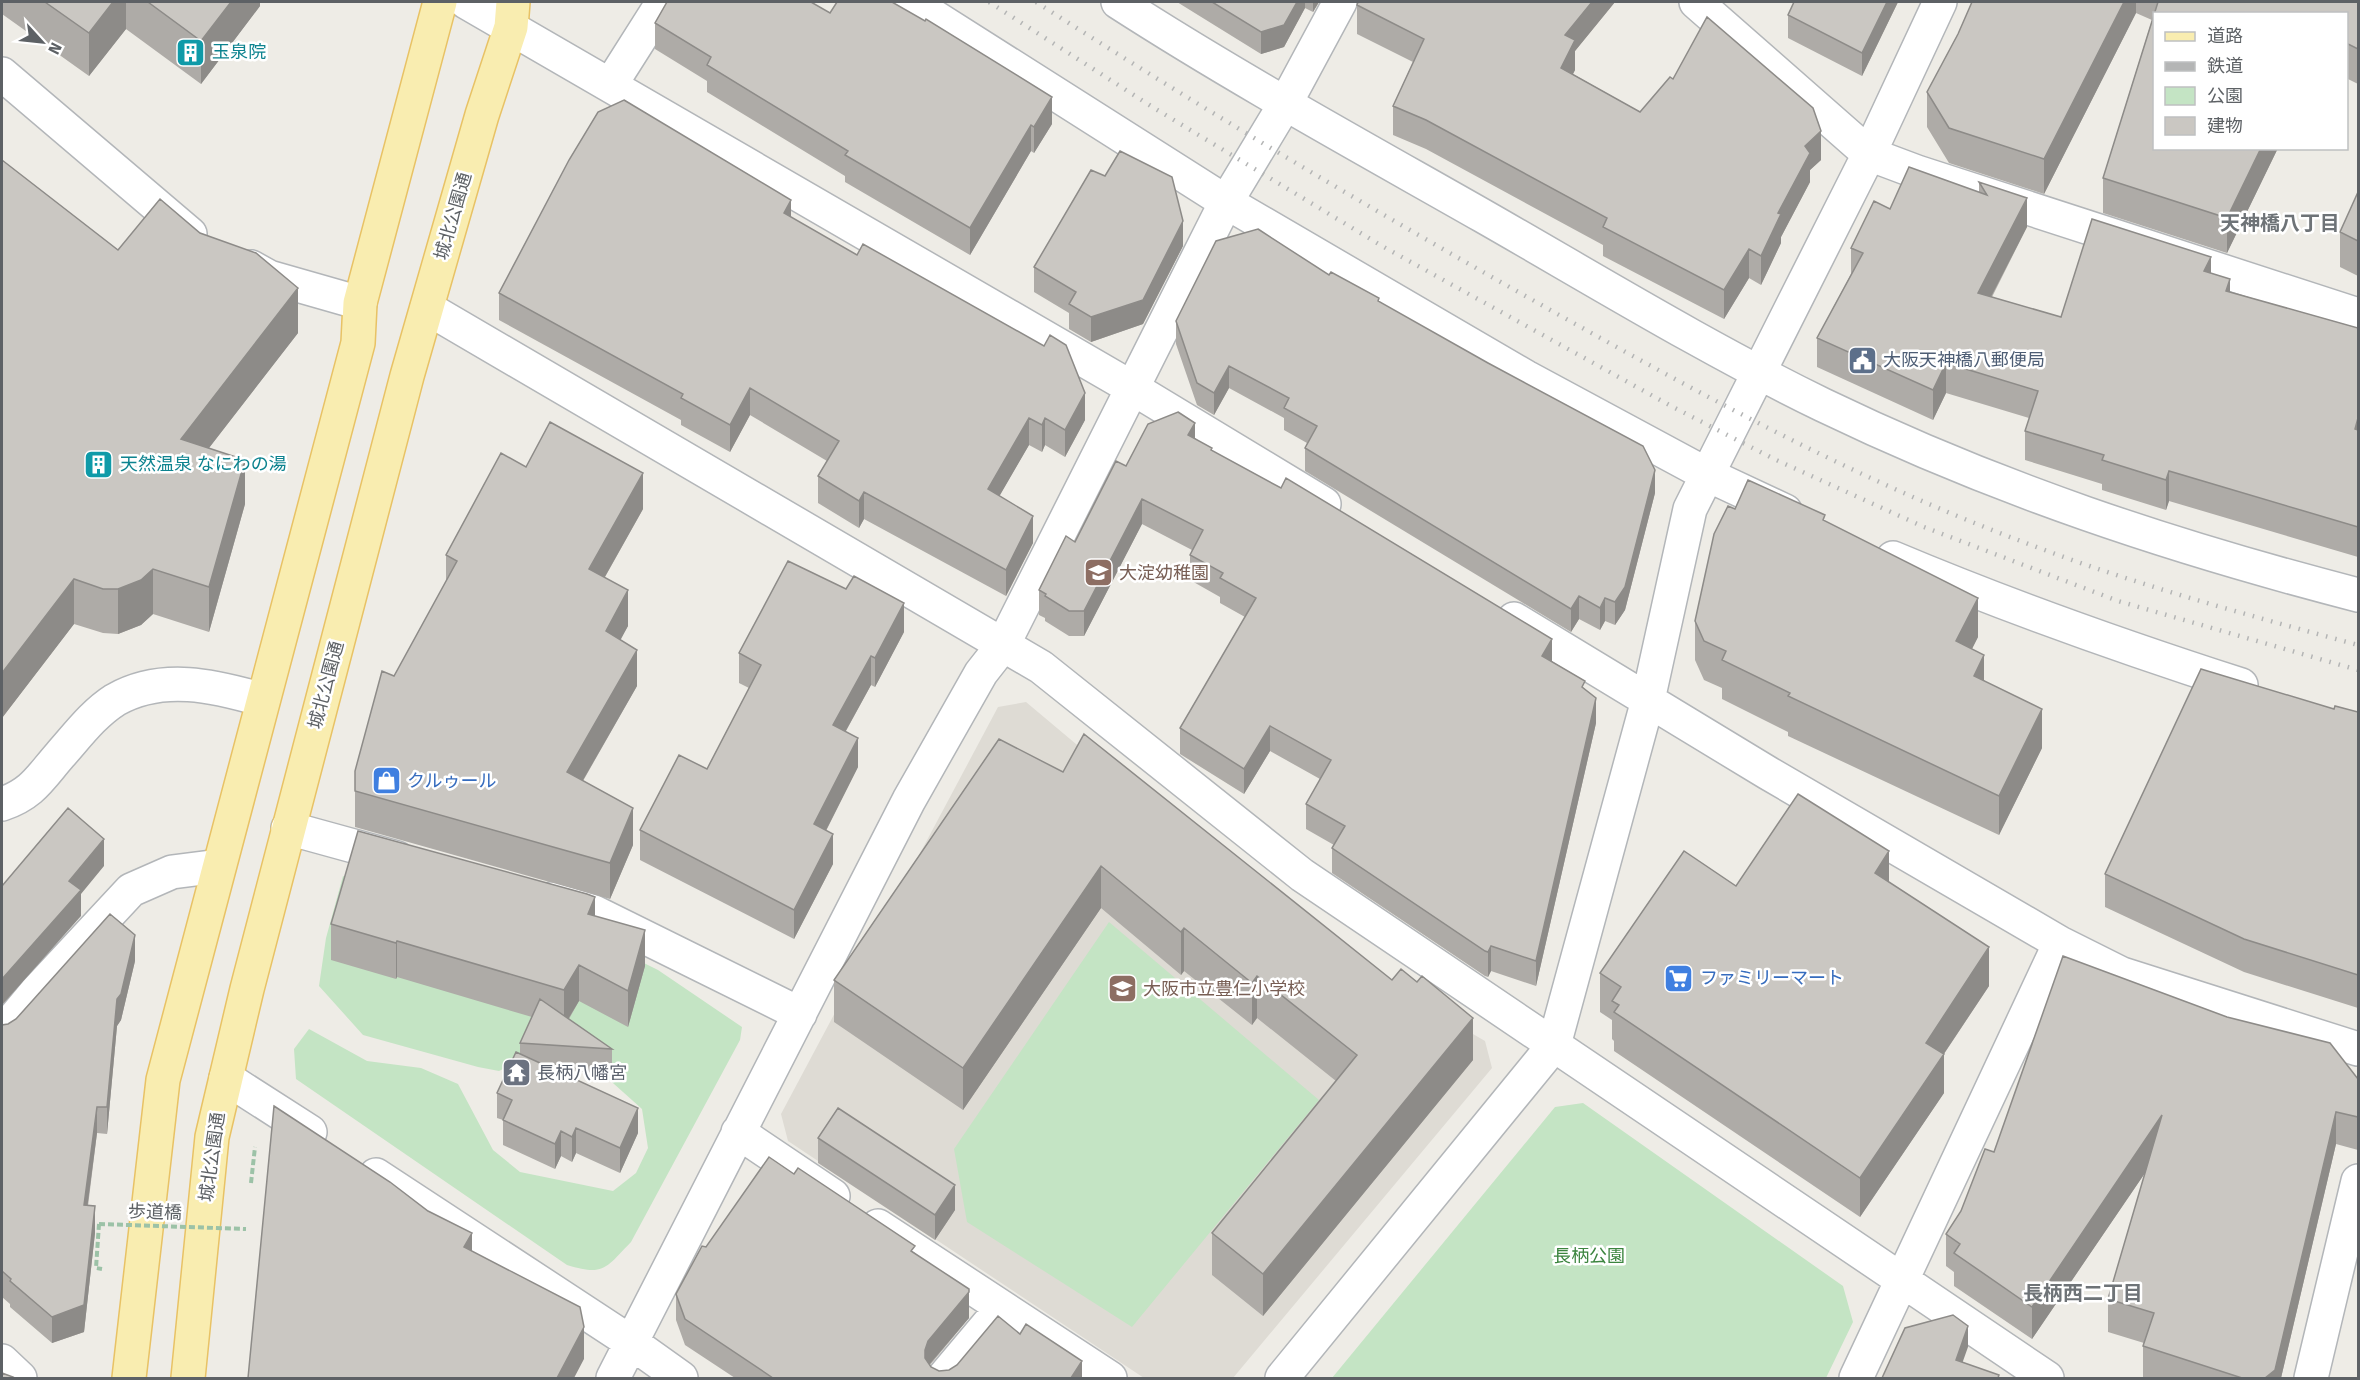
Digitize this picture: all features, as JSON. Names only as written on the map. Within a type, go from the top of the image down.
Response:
[{"type":"main road","points":[[129,1378],[163,1080],[358,343],[360,303],[440,2]]},
{"type":"main road","name":"城北公園通","points":[[188,1378],[212,1137],[226,1078],[288,828],[427,308],[483,115],[518,10]]},
{"type":"street","points":[[466,2],[518,10],[611,84],[1134,389],[1345,517]]},
{"type":"street","points":[[611,84],[663,2]]},
{"type":"street","points":[[911,2],[1226,202],[1526,377],[1712,463],[1814,524]]},
{"type":"street","points":[[1118,2],[1191,49],[1753,385],[1828,407],[2034,497],[2143,535],[2358,596]]},
{"type":"street","points":[[613,1378],[909,800],[981,673],[1003,645],[1134,389],[1226,202],[1286,104],[1340,2]]},
{"type":"street","points":[[1696,2],[1869,154],[1928,176],[2358,315]]},
{"type":"street","points":[[1282,1378],[1554,1045],[1648,700],[1690,509],[1869,154],[1941,2]]},
{"type":"street","points":[[2,74],[187,232],[269,277],[360,303]]},
{"type":"street","points":[[427,308],[1041,667],[1302,875],[2047,1378]]},
{"type":"street","points":[[1865,547],[1991,599],[2096,638],[2268,693]]},
{"type":"street","points":[[1487,602],[1648,700],[2060,943],[2122,974],[2358,1049]]},
{"type":"street","points":[[2,804],[17,799],[40,782],[91,719],[116,700],[147,688],[180,683],[222,688],[263,700]]},
{"type":"street","points":[[288,828],[429,866]]},
{"type":"street","points":[[2,1034],[36,992],[130,890],[172,872],[219,866]]},
{"type":"street","points":[[528,892],[594,912],[800,1014]]},
{"type":"street","points":[[1856,1378],[1905,1282],[2060,943]]},
{"type":"street","points":[[226,1078],[632,1343],[681,1378]]},
{"type":"street","points":[[738,1132],[1001,1309],[1110,1378]]},
{"type":"street","points":[[2312,1378],[2358,1180]]},
{"type":"street","points":[[944,1378],[1001,1309]]},
{"type":"street","points":[[2,1361],[20,1378]]},
{"type":"path","name":"歩道橋","points":[[99,1224],[246,1229]]},
{"type":"shaded area","name":"大阪市立豊仁小学校","points":[[1026,702],[1307,938],[1485,1041],[1492,1068],[1233,1378],[1144,1378],[788,1141],[781,1114],[998,707]]},
{"type":"green space","name":"長柄八幡宮","points":[[343,876],[563,923],[658,970],[742,1027],[740,1040],[631,1242],[609,1264],[597,1270],[567,1265],[296,1079],[294,1049],[309,1029],[367,1061],[421,1068],[458,1084],[493,1150],[520,1172],[613,1191],[636,1173],[648,1148],[642,1109],[604,1075],[563,1054],[532,1055],[499,1071],[363,1035],[319,986],[326,938]]},
{"type":"green space","points":[[1109,922],[1319,1100],[1132,1327],[967,1222],[954,1149]]},
{"type":"green space","name":"長柄公園","points":[[1583,1103],[1843,1286],[1853,1322],[1826,1378],[1332,1378],[1555,1107]]},
{"type":"building","points":[[45,2],[113,2],[89,33]]},
{"type":"building","points":[[148,2],[231,2],[201,41]]},
{"type":"building","points":[[667,2],[811,2],[830,13],[837,2],[892,2],[925,21],[926,19],[1052,97],[1034,127],[1031,125],[970,228],[845,155],[848,151],[707,65],[711,57],[655,23]]},
{"type":"building","points":[[1212,2],[1297,2],[1284,25],[1261,32]]},
{"type":"building","points":[[1358,2],[1592,2],[1565,35],[1575,40],[1561,68],[1640,112],[1670,77],[1673,79],[1707,17],[1813,108],[1821,131],[1805,146],[1810,153],[1778,213],[1781,214],[1761,256],[1749,249],[1724,290],[1603,227],[1607,218],[1426,120],[1393,106],[1424,39],[1357,5]]},
{"type":"building","points":[[1794,2],[1887,2],[1862,53],[1788,15]]},
{"type":"building","points":[[1972,2],[2124,2],[2044,159],[1949,128],[1927,92]]},
{"type":"building","points":[[2158,2],[2358,2],[2358,49],[2348,44],[2348,12],[2155,12]]},
{"type":"building","points":[[2153,18],[2153,150],[2260,150],[2227,218],[2103,178]]},
{"type":"building","points":[[624,100],[791,200],[784,213],[857,255],[863,244],[1044,346],[1050,335],[1066,345],[1085,393],[1065,430],[1045,418],[1042,425],[1029,418],[988,489],[1033,516],[1006,570],[864,492],[859,501],[818,476],[839,441],[750,388],[730,425],[681,398],[683,394],[499,293],[569,160],[598,112]]},
{"type":"building","points":[[1120,151],[1172,177],[1183,221],[1143,300],[1091,317],[1069,304],[1076,292],[1034,267],[1091,170],[1105,176]]},
{"type":"building","name":"天然温泉 なにわの湯","points":[[2,160],[118,250],[160,199],[200,233],[256,253],[298,288],[181,439],[245,460],[209,587],[153,569],[141,580],[118,589],[103,589],[74,579],[2,673]]},
{"type":"building","points":[[1909,167],[1987,195],[1979,182],[2027,198],[1978,293],[2061,317],[2092,219],[2211,257],[2204,271],[2230,279],[2226,291],[2358,328],[2358,418],[2355,429],[2358,430],[2358,527],[2169,471],[2166,480],[2102,460],[2104,455],[2025,431],[2038,391],[1946,363],[1933,390],[1817,338],[1863,253],[1851,248],[1874,201],[1890,209]]},
{"type":"building","points":[[2358,192],[2358,241],[2340,232]]},
{"type":"building","points":[[1258,229],[1329,275],[1331,272],[1379,298],[1378,301],[1488,363],[1643,446],[1655,470],[1625,587],[1615,602],[1605,598],[1600,608],[1579,596],[1571,609],[1305,448],[1317,426],[1284,408],[1289,398],[1229,366],[1214,393],[1197,383],[1176,321],[1216,241]]},
{"type":"building","points":[[1178,412],[1195,423],[1188,435],[1212,448],[1211,450],[1281,488],[1286,478],[1552,639],[1542,656],[1585,681],[1582,687],[1596,698],[1536,961],[1491,946],[1488,952],[1485,951],[1332,848],[1345,826],[1306,804],[1331,760],[1270,726],[1244,769],[1180,728],[1256,598],[1220,578],[1223,573],[1190,555],[1203,530],[1142,499],[1084,611],[1069,611],[1039,590],[1066,536],[1075,542],[1116,461],[1126,466],[1148,424]]},
{"type":"building","points":[[550,422],[643,473],[589,569],[628,590],[606,631],[637,650],[567,772],[633,808],[610,863],[355,791],[355,771],[382,671],[394,676],[457,561],[446,555],[501,453],[526,467]]},
{"type":"building","points":[[1748,480],[1825,515],[1823,520],[1978,598],[1956,641],[1984,655],[1974,676],[2042,709],[1999,796],[1788,696],[1790,693],[1722,660],[1726,651],[1704,641],[1695,621],[1714,534],[1728,506],[1735,509]]},
{"type":"building","points":[[788,561],[846,589],[854,576],[904,603],[875,658],[871,656],[833,725],[858,738],[814,824],[833,834],[794,910],[640,830],[679,755],[707,769],[761,665],[739,653]]},
{"type":"building","points":[[2201,669],[2334,709],[2335,706],[2358,712],[2358,975],[2244,939],[2105,874]]},
{"type":"building","points":[[1084,734],[1392,980],[1401,969],[1417,982],[1422,976],[1473,1018],[1263,1274],[1212,1233],[1357,1055],[1257,976],[1252,983],[1184,928],[1181,932],[1101,866],[963,1068],[834,980],[999,739],[1063,772]]},
{"type":"building","points":[[1798,794],[1889,851],[1875,873],[1989,947],[1926,1043],[1944,1054],[1860,1178],[1614,1012],[1619,1005],[1612,1001],[1621,987],[1600,973],[1684,851],[1736,886]]},
{"type":"building","points":[[68,808],[104,839],[69,881],[81,890],[2,979],[2,886]]},
{"type":"building","points":[[358,831],[595,897],[588,914],[645,930],[628,991],[579,965],[564,990],[331,924]]},
{"type":"building","points":[[110,914],[135,935],[121,994],[117,999],[107,1107],[97,1107],[84,1205],[95,1206],[84,1305],[52,1317],[10,1281],[11,1279],[2,1271],[2,1025],[16,1019]]},
{"type":"building","points":[[2063,956],[2227,1017],[2330,1043],[2358,1079],[2358,1117],[2336,1112],[2275,1370],[2265,1378],[2242,1378],[2143,1346],[2154,1313],[2108,1299],[2162,1115],[2032,1307],[1954,1253],[1960,1244],[1946,1234],[1961,1211],[1985,1149],[1994,1152]]},
{"type":"building","points":[[540,999],[612,1049],[520,1043]]},
{"type":"building","points":[[516,1052],[638,1108],[620,1148],[576,1128],[572,1137],[561,1131],[555,1144],[503,1120],[512,1100],[497,1093]]},
{"type":"building","points":[[274,1106],[390,1182],[428,1211],[472,1233],[464,1247],[580,1307],[584,1327],[557,1378],[248,1378]]},
{"type":"building","points":[[838,1108],[955,1185],[935,1215],[818,1138]]},
{"type":"building","points":[[769,1157],[794,1174],[798,1168],[915,1246],[911,1251],[969,1289],[969,1292],[928,1341],[925,1358],[931,1367],[939,1371],[949,1370],[957,1365],[998,1316],[1020,1334],[1026,1324],[1082,1361],[1071,1378],[773,1378],[685,1319],[676,1294],[702,1246],[706,1247]]},
{"type":"building","points":[[1953,1315],[1968,1326],[1956,1360],[1999,1375],[1998,1378],[1882,1378],[1905,1328]]},
{"type":"building","points":[[2,1373],[13,1377],[2,1378]]},
{"type":"railway","points":[[989,2],[1154,108],[1382,246],[1671,406],[1774,459],[1924,527],[2118,601],[2358,670]]},
{"type":"railway","points":[[1036,2],[1224,120],[1416,233],[1660,371],[1836,462],[1957,516],[2060,556],[2187,597],[2358,645]]},
{"type":"place","name":"玉泉院","points":[[191,52]]},
{"type":"place","name":"大阪天神橋八郵便局","points":[[1862,360]]},
{"type":"place","name":"天然温泉 なにわの湯","points":[[99,464]]},
{"type":"place","name":"大淀幼稚園","points":[[1098,573]]},
{"type":"place","name":"クルゥール","points":[[386,781]]},
{"type":"place","name":"ファミリーマート","points":[[1679,978]]},
{"type":"place","name":"大阪市立豊仁小学校","points":[[1122,989]]},
{"type":"place","name":"長柄八幡宮","points":[[516,1073]]},
{"type":"district","name":"天神橋八丁目","points":[[2280,223]]},
{"type":"district","name":"長柄西二丁目","points":[[2083,1293]]}]
